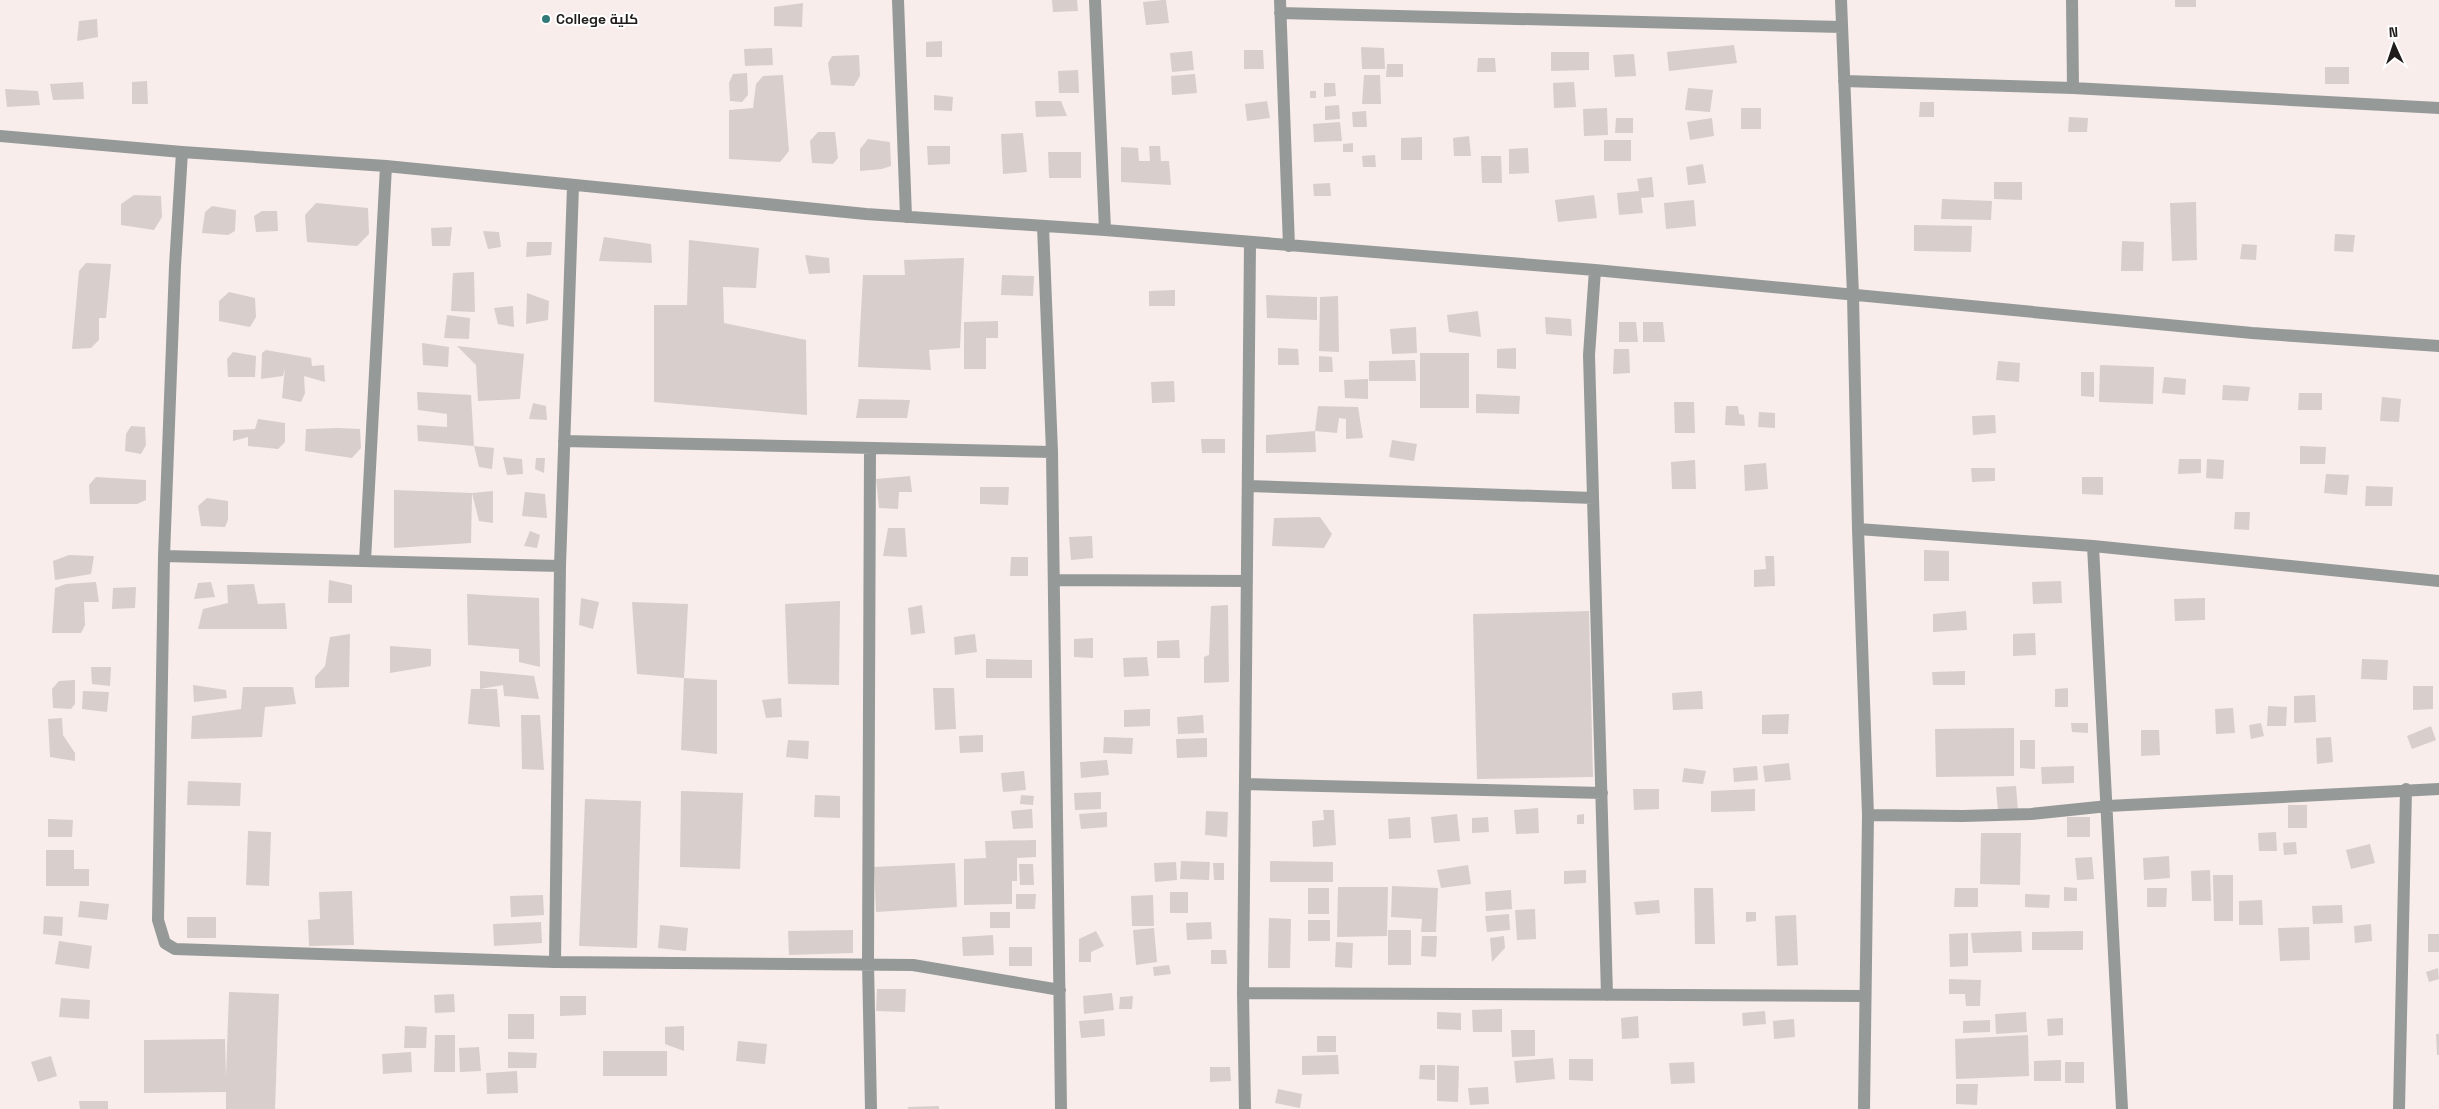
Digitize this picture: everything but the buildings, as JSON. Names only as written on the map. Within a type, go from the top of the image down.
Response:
[{"type":"street","points":[[898,0],[906,217]]},
{"type":"street","points":[[1095,0],[1105,230]]},
{"type":"street","points":[[1280,0],[1289,246]]},
{"type":"street","points":[[1841,0],[1853,295],[1858,529],[1868,815],[1864,1109]]},
{"type":"street","points":[[2072,0],[2073,88]]},
{"type":"street","points":[[1280,14],[1842,27]]},
{"type":"street","points":[[1844,81],[2073,88],[2439,108]]},
{"type":"street","points":[[0,136],[182,152],[386,166],[573,186],[906,217],[1105,230],[1595,270],[2252,333],[2439,346]]},
{"type":"street","points":[[182,152],[175,266],[164,556],[158,920],[165,942],[175,949],[555,962],[868,963],[913,965],[1060,990]]},
{"type":"street","points":[[365,561],[386,166]]},
{"type":"street","points":[[555,962],[560,566],[573,186]]},
{"type":"street","points":[[1043,226],[1052,452],[1061,1109]]},
{"type":"street","points":[[1245,1109],[1243,993],[1250,243]]},
{"type":"street","points":[[1595,270],[1589,355],[1607,995]]},
{"type":"street","points":[[564,441],[1052,452]]},
{"type":"street","points":[[870,448],[868,963],[871,1109]]},
{"type":"street","points":[[1248,486],[1593,498]]},
{"type":"street","points":[[1858,529],[2094,546],[2439,581]]},
{"type":"street","points":[[2094,546],[2122,1109]]},
{"type":"street","points":[[164,556],[560,566]]},
{"type":"street","points":[[1054,580],[1246,581]]},
{"type":"street","points":[[1245,784],[1602,793]]},
{"type":"street","points":[[1868,815],[2002,815],[2108,806],[2406,789],[2439,789]]},
{"type":"street","points":[[2399,1109],[2406,789]]},
{"type":"street","points":[[1243,993],[1866,996]]},
{"type":"place","name":"College كلية","points":[[546,19]]}]
